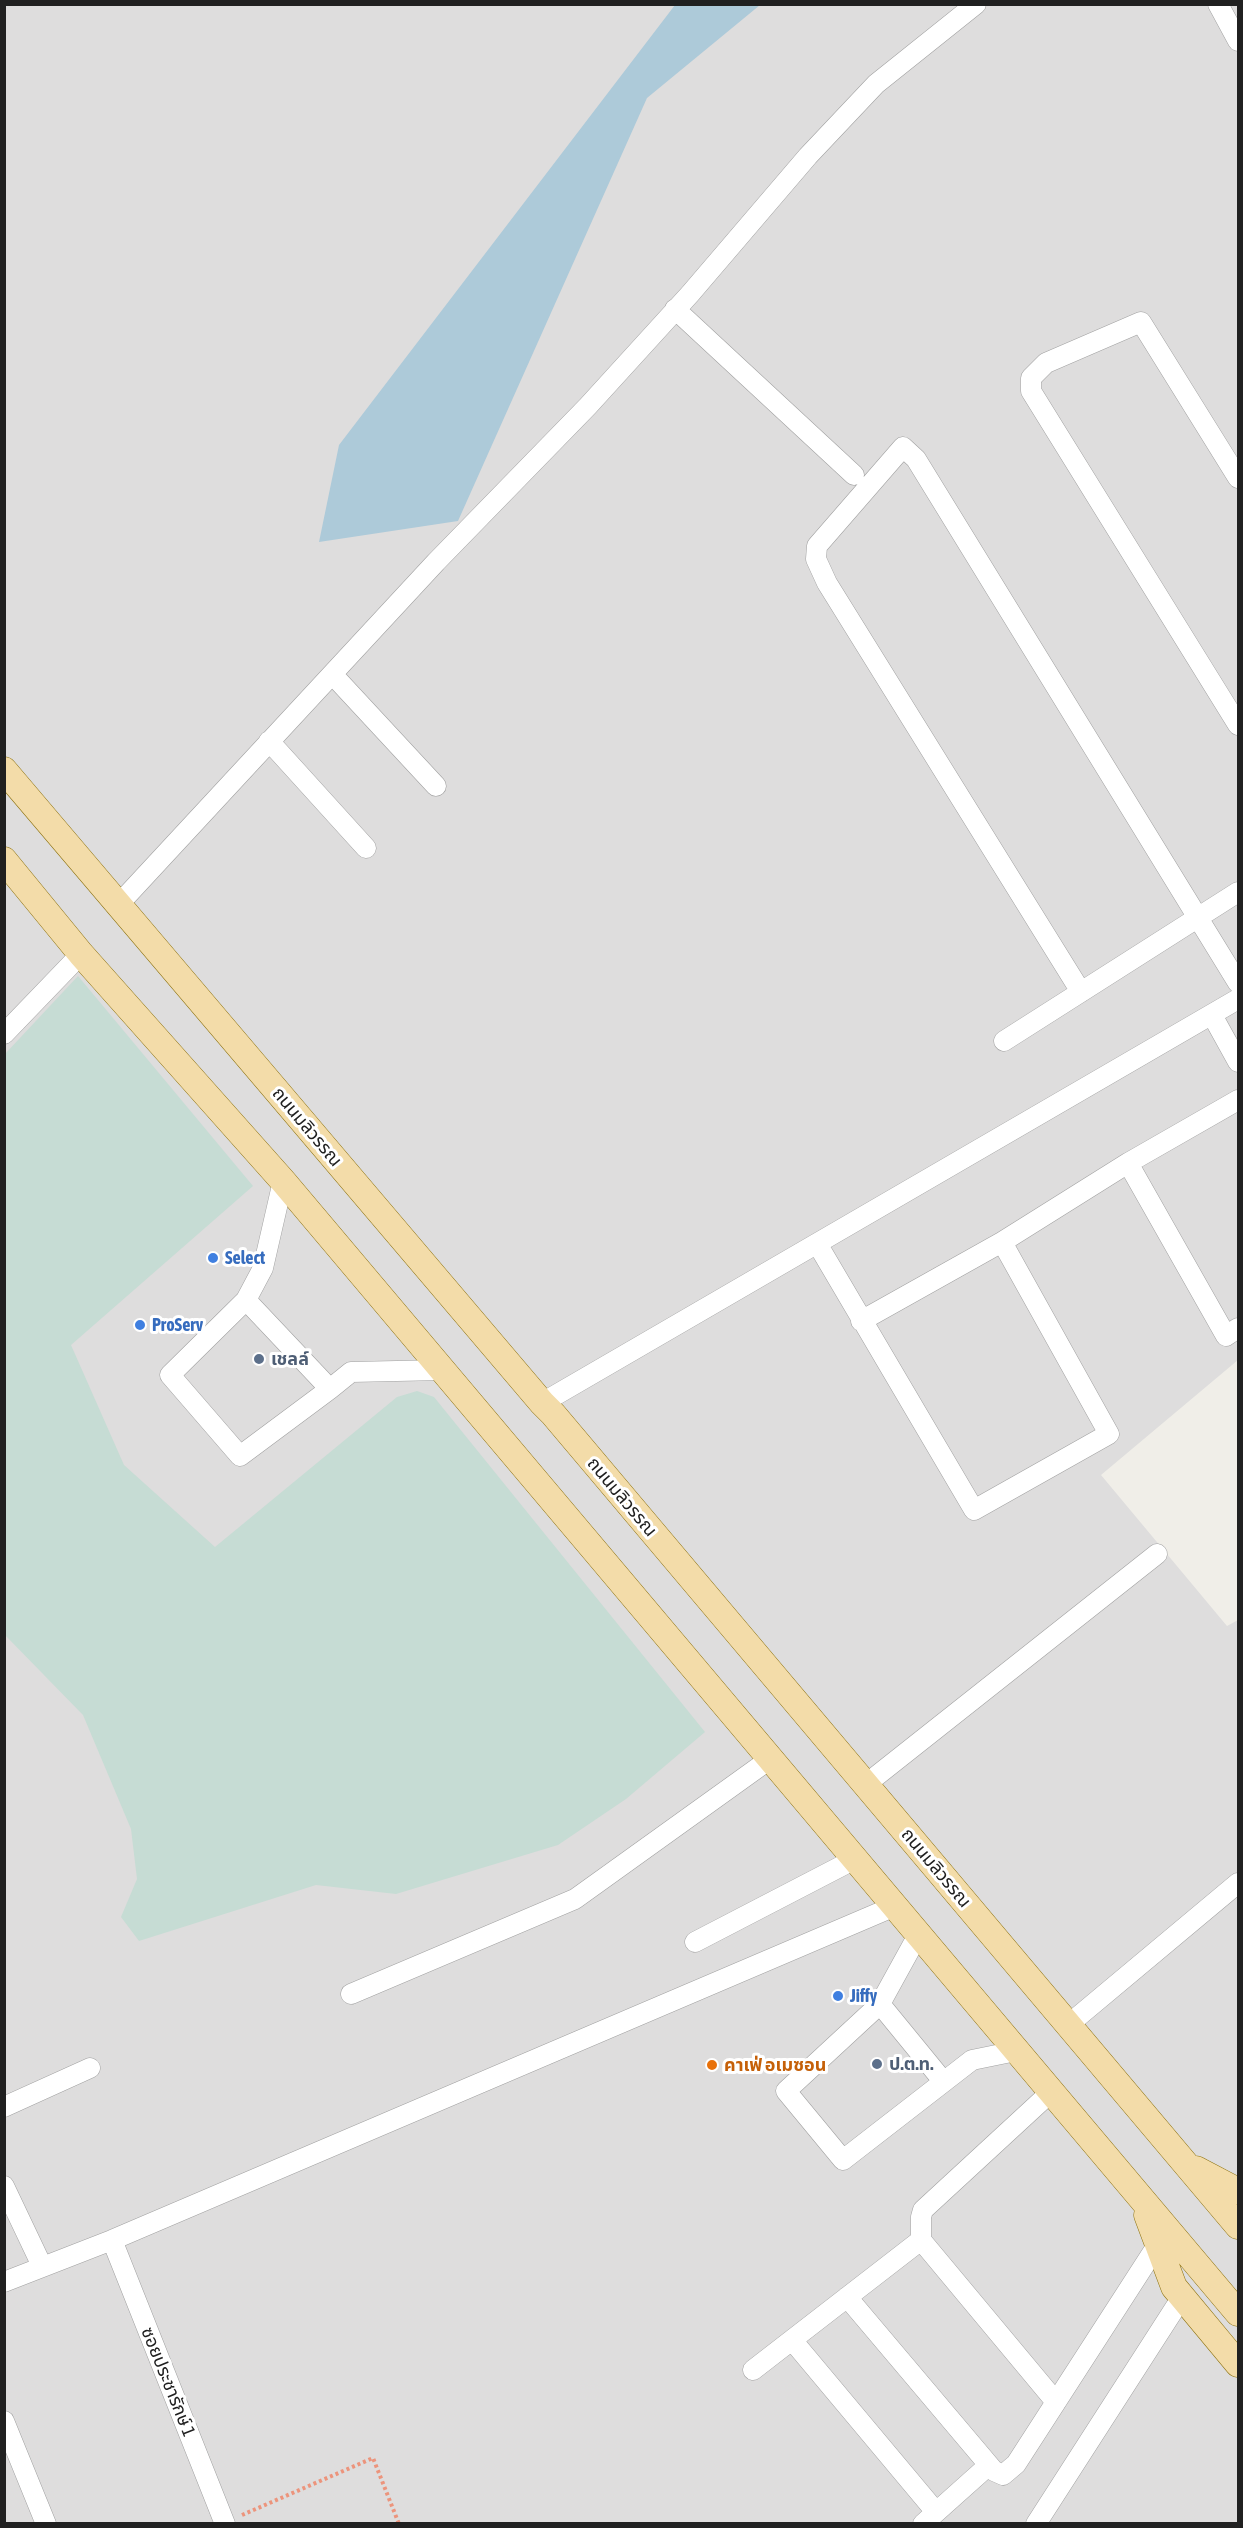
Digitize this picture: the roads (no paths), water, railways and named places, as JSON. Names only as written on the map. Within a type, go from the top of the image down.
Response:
[{"type":"main road","name":"ถนนมลิวรรณ","points":[[4,770],[553,1414],[1239,2226]]},
{"type":"main road","points":[[4,860],[81,954],[283,1182],[1239,2313]]},
{"type":"main road","points":[[1186,2163],[1239,2191]]},
{"type":"main road","points":[[1141,2198],[1173,2287],[1239,2364]]},
{"type":"street","points":[[119,904],[436,562],[588,406],[808,156],[876,84],[976,4]]},
{"type":"street","points":[[1218,4],[1239,41]]},
{"type":"street","points":[[675,309],[854,475]]},
{"type":"street","points":[[1239,477],[1141,322],[1046,363],[1030,378],[1031,390],[1239,725]]},
{"type":"street","points":[[1081,992],[827,583],[816,559],[817,546],[903,447],[915,459],[1239,983]]},
{"type":"street","points":[[333,675],[436,786]]},
{"type":"street","points":[[269,741],[366,848]]},
{"type":"street","points":[[1004,1041],[1197,916],[1239,892]]},
{"type":"street","points":[[4,1034],[81,954]]},
{"type":"street","points":[[542,1403],[1239,999]]},
{"type":"street","points":[[1212,1015],[1239,1062]]},
{"type":"street","points":[[861,1321],[1002,1242],[1128,1163],[1239,1100]]},
{"type":"street","points":[[1128,1163],[1226,1336],[1239,1328]]},
{"type":"street","points":[[283,1182],[263,1268],[246,1300],[170,1375],[240,1456],[351,1372],[442,1370]]},
{"type":"street","points":[[818,1245],[974,1510],[1109,1434],[1002,1242]]},
{"type":"street","points":[[246,1300],[330,1389]]},
{"type":"street","points":[[865,1785],[1157,1554]]},
{"type":"street","points":[[351,1994],[576,1899],[770,1759]]},
{"type":"street","points":[[695,1942],[855,1859]]},
{"type":"street","points":[[1068,2025],[1239,1883]]},
{"type":"street","points":[[4,2282],[112,2240],[895,1906]]},
{"type":"street","points":[[918,1935],[880,2004],[786,2091],[843,2160],[972,2060],[1016,2051]]},
{"type":"street","points":[[880,2004],[943,2081]]},
{"type":"street","points":[[4,2107],[90,2068]]},
{"type":"street","points":[[1051,2092],[923,2210],[921,2240],[1056,2402]]},
{"type":"street","points":[[4,2186],[42,2266]]},
{"type":"street","name":"ซอยประชารักษ์ 1","points":[[112,2240],[225,2523]]},
{"type":"street","points":[[753,2370],[921,2240]]},
{"type":"street","points":[[847,2297],[994,2471],[1003,2475],[1011,2470],[1158,2244]]},
{"type":"street","points":[[1036,2523],[1182,2297]]},
{"type":"street","points":[[792,2340],[929,2518],[989,2465]]},
{"type":"street","points":[[4,2421],[46,2523]]},
{"type":"place","name":"Select","points":[[213,1258]]},
{"type":"place","name":"ProServ","points":[[140,1325]]},
{"type":"place","name":"เชลล์","points":[[259,1359]]},
{"type":"place","name":"Jiffy","points":[[838,1996]]},
{"type":"place","name":"ป.ต.ท.","points":[[877,2064]]},
{"type":"place","name":"คาเฟ่ อเมซอน","points":[[712,2065]]}]
